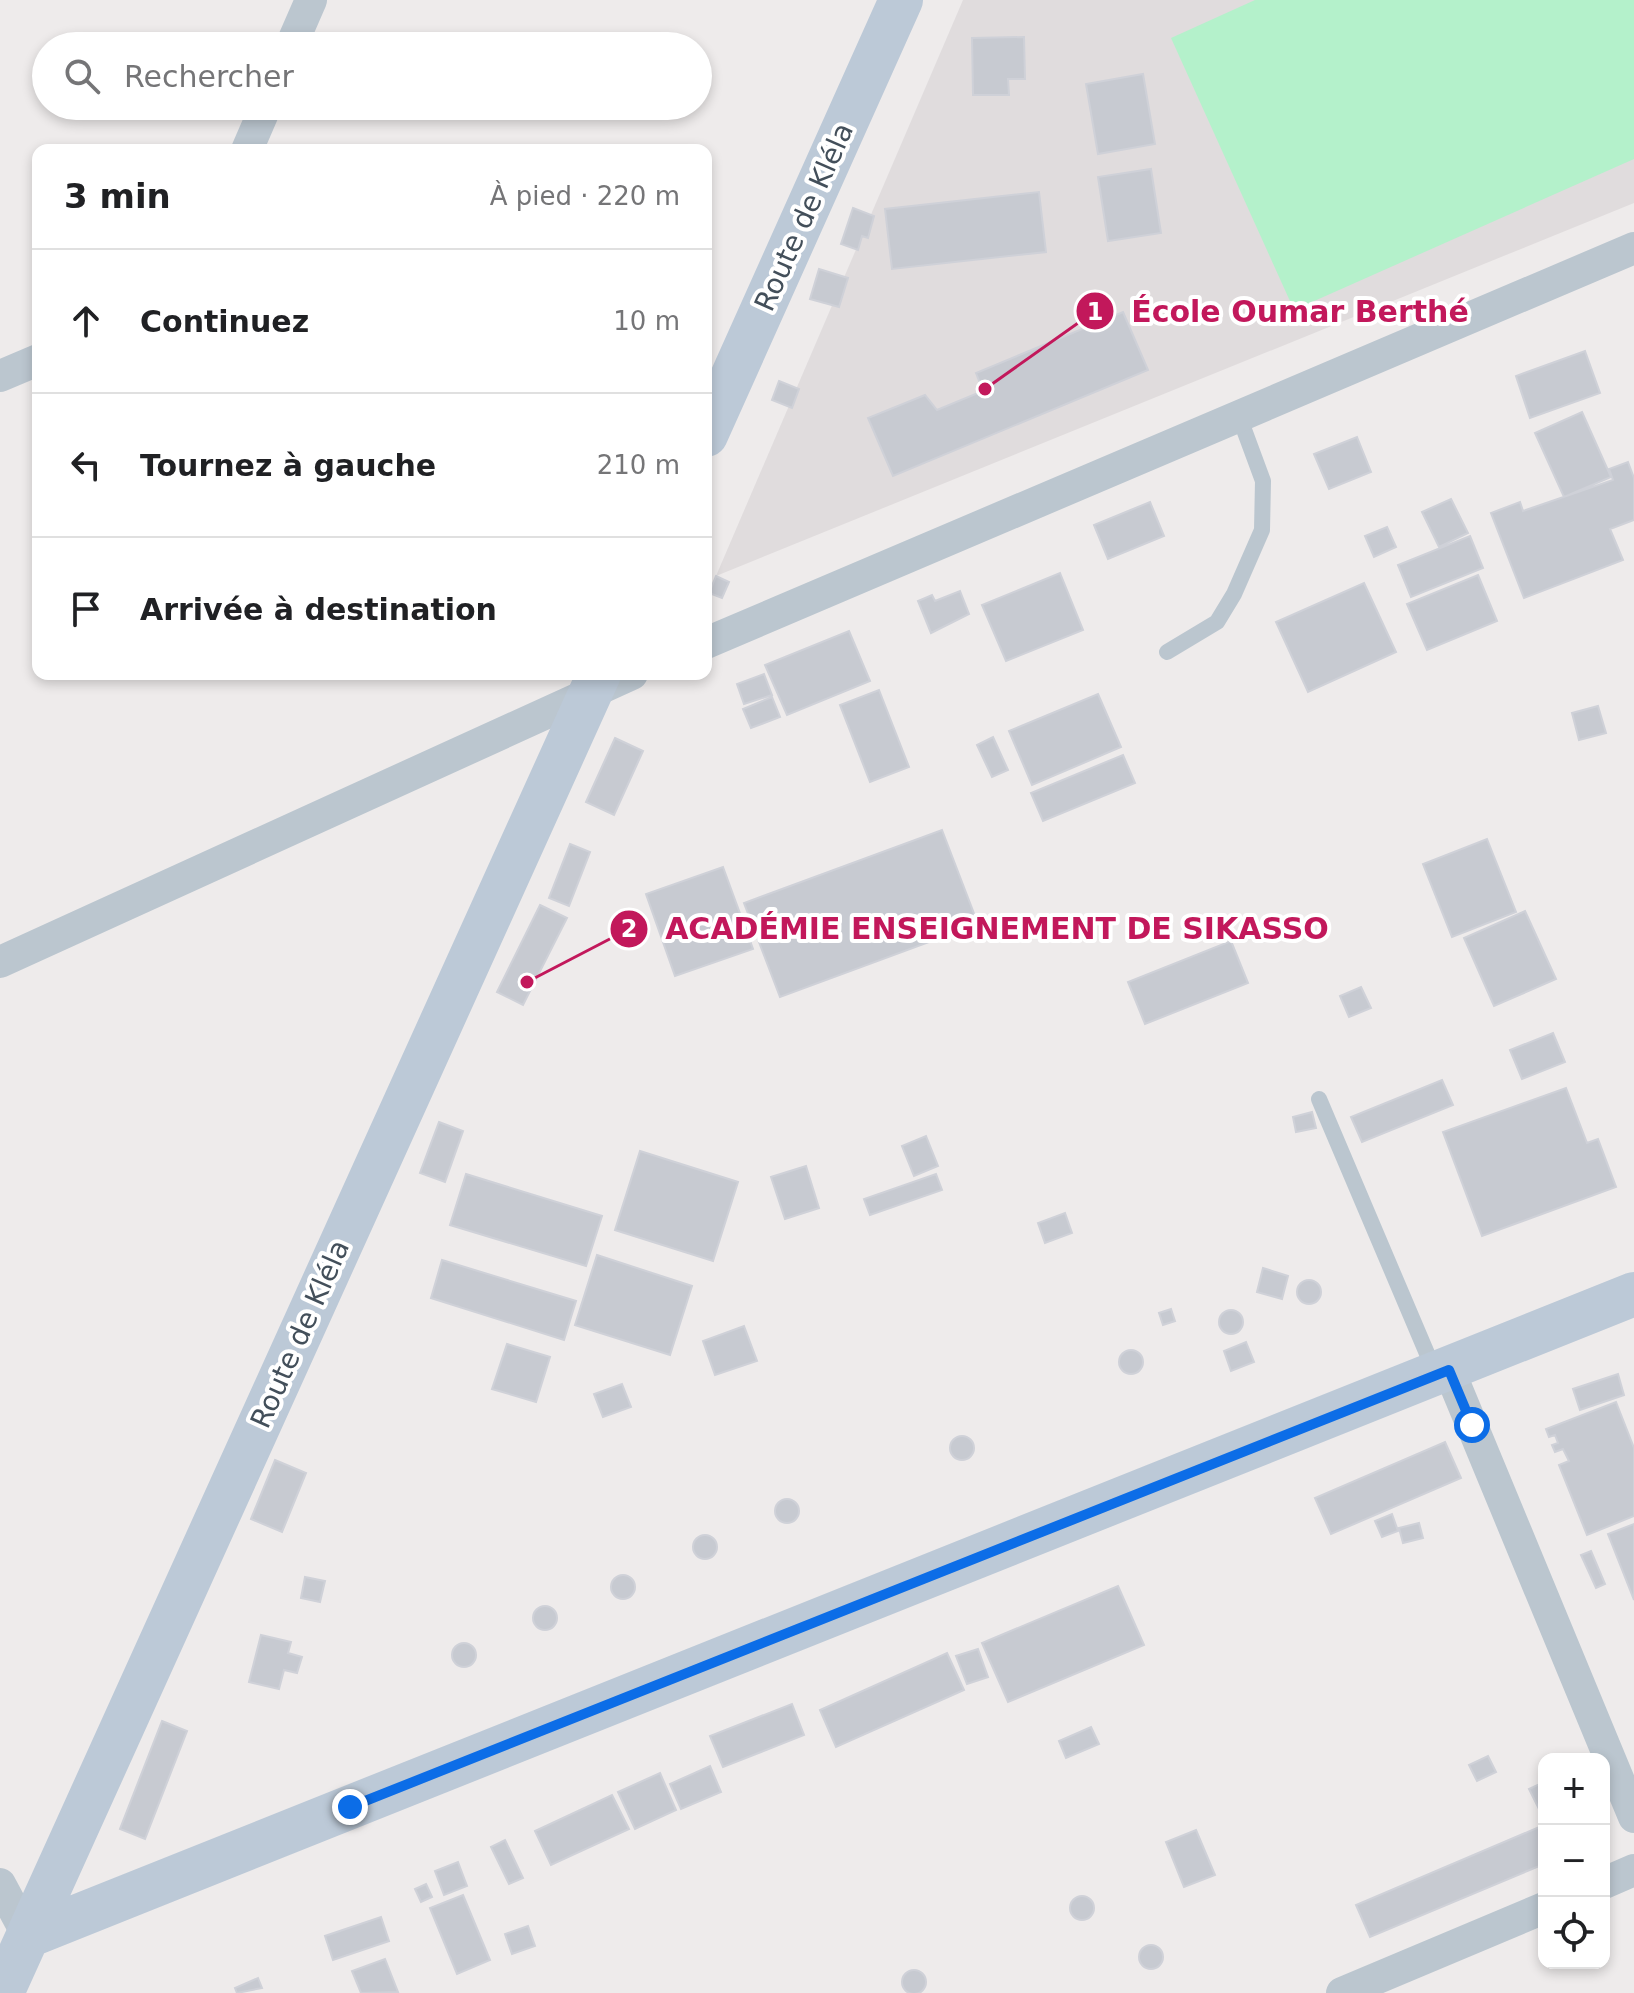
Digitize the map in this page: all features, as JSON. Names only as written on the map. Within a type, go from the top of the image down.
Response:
[{"type":"main road","name":"Route de Kléla","points":[[712,422],[901,0]]},
{"type":"main road","name":"Route de Kléla","points":[[2,1993],[595,683]]},
{"type":"main road","points":[[28,1936],[1634,1294]]},
{"type":"street","points":[[297,32],[311,0]]},
{"type":"street","points":[[250,144],[260,120]]},
{"type":"street","points":[[712,640],[1634,248]]},
{"type":"street","points":[[0,376],[32,363]]},
{"type":"street","points":[[0,962],[595,683]]},
{"type":"street","points":[[1442,1372],[1634,1817]]},
{"type":"street","points":[[1610,1880],[1634,1870]]},
{"type":"street","points":[[0,1884],[28,1936]]},
{"type":"street","points":[[1342,1993],[1538,1911]]},
{"type":"lane","points":[[1167,652],[1217,622],[1234,594],[1262,530],[1263,481],[1239,416]]},
{"type":"lane","points":[[1319,1099],[1442,1372]]},
{"type":"shaded area","points":[[963,0],[1634,0],[1634,203],[716,576]]},
{"type":"green space","points":[[1255,0],[1634,0],[1634,159],[1294,310],[1171,38]]},
{"type":"building","points":[[1024,37],[1025,79],[1008,79],[1009,95],[973,95],[972,38]]},
{"type":"building","points":[[1143,74],[1155,144],[1098,154],[1086,84]]},
{"type":"building","points":[[1151,169],[1161,233],[1108,241],[1098,177]]},
{"type":"building","points":[[1039,192],[1046,252],[892,269],[885,209]]},
{"type":"building","points":[[853,208],[874,216],[868,238],[862,236],[858,250],[841,244]]},
{"type":"building","points":[[819,269],[848,278],[839,307],[810,299]]},
{"type":"building","points":[[1123,312],[1148,370],[893,476],[868,418],[925,395],[937,410],[983,391],[976,373]]},
{"type":"building","points":[[1585,351],[1600,393],[1530,418],[1516,376]]},
{"type":"building","points":[[779,381],[799,389],[792,408],[772,400]]},
{"type":"building","points":[[1582,412],[1611,477],[1564,497],[1535,433]]},
{"type":"building","points":[[1357,437],[1371,472],[1329,489],[1314,454]]},
{"type":"building","points":[[1628,462],[1634,478],[1634,520],[1610,529],[1623,560],[1524,598],[1491,513],[1520,502],[1523,511],[1613,480],[1609,469]]},
{"type":"building","points":[[1451,499],[1468,533],[1439,547],[1422,512]]},
{"type":"building","points":[[1150,502],[1164,536],[1108,559],[1094,525]]},
{"type":"building","points":[[1387,527],[1396,547],[1374,557],[1365,536]]},
{"type":"building","points":[[1470,536],[1483,568],[1411,597],[1398,565]]},
{"type":"building","points":[[1060,573],[1083,630],[1006,661],[982,605]]},
{"type":"building","points":[[1478,575],[1497,621],[1427,650],[1407,604]]},
{"type":"building","points":[[716,576],[729,582],[722,598],[712,594]]},
{"type":"building","points":[[1364,583],[1396,652],[1308,692],[1276,622]]},
{"type":"building","points":[[960,591],[969,614],[931,633],[918,601],[932,595],[935,601]]},
{"type":"building","points":[[849,631],[870,681],[787,715],[765,665]]},
{"type":"building","points":[[764,674],[772,695],[744,704],[737,684]]},
{"type":"building","points":[[879,690],[909,767],[870,782],[840,705]]},
{"type":"building","points":[[1098,694],[1121,747],[1032,785],[1009,731]]},
{"type":"building","points":[[772,697],[780,717],[751,728],[743,709]]},
{"type":"building","points":[[1598,706],[1606,733],[1579,740],[1572,713]]},
{"type":"building","points":[[993,737],[1008,770],[992,777],[977,745]]},
{"type":"building","points":[[615,738],[643,751],[614,815],[586,802]]},
{"type":"building","points":[[1123,755],[1135,783],[1043,821],[1031,793]]},
{"type":"building","points":[[942,830],[978,924],[780,997],[744,903]]},
{"type":"building","points":[[1487,839],[1516,912],[1452,937],[1423,864]]},
{"type":"building","points":[[570,844],[590,852],[569,906],[549,898]]},
{"type":"building","points":[[723,867],[753,949],[675,976],[646,894]]},
{"type":"building","points":[[540,905],[567,918],[523,1005],[497,992]]},
{"type":"building","points":[[1525,911],[1556,979],[1494,1006],[1464,938]]},
{"type":"building","points":[[1231,941],[1248,983],[1145,1024],[1128,982]]},
{"type":"building","points":[[1361,987],[1371,1008],[1349,1017],[1340,996]]},
{"type":"building","points":[[1553,1033],[1565,1062],[1522,1079],[1510,1050]]},
{"type":"building","points":[[1442,1080],[1453,1105],[1362,1142],[1351,1117]]},
{"type":"building","points":[[1566,1088],[1587,1143],[1598,1139],[1616,1187],[1482,1236],[1443,1132]]},
{"type":"building","points":[[1312,1112],[1316,1128],[1296,1132],[1293,1117]]},
{"type":"building","points":[[439,1122],[463,1131],[445,1182],[420,1173]]},
{"type":"building","points":[[926,1136],[938,1166],[914,1176],[902,1146]]},
{"type":"building","points":[[640,1151],[738,1182],[713,1261],[615,1230]]},
{"type":"building","points":[[806,1166],[819,1208],[785,1219],[771,1177]]},
{"type":"building","points":[[466,1174],[602,1216],[586,1266],[450,1225]]},
{"type":"building","points":[[936,1174],[942,1190],[870,1215],[864,1199]]},
{"type":"building","points":[[1065,1213],[1072,1233],[1045,1243],[1038,1223]]},
{"type":"building","points":[[597,1255],[692,1286],[670,1355],[575,1325]]},
{"type":"building","points":[[442,1260],[576,1301],[564,1340],[431,1298]]},
{"type":"building","points":[[1263,1268],[1288,1276],[1282,1299],[1257,1292]]},
{"type":"building","points":[[1309,1280],[1318,1283],[1321,1292],[1318,1301],[1309,1304],[1300,1301],[1297,1292],[1300,1283]]},
{"type":"building","points":[[1171,1309],[1175,1321],[1163,1325],[1159,1313]]},
{"type":"building","points":[[1231,1310],[1240,1313],[1243,1322],[1240,1331],[1231,1334],[1222,1331],[1219,1322],[1222,1313]]},
{"type":"building","points":[[744,1326],[757,1361],[715,1375],[703,1341]]},
{"type":"building","points":[[1246,1342],[1254,1362],[1231,1371],[1224,1351]]},
{"type":"building","points":[[507,1344],[550,1357],[536,1402],[492,1389]]},
{"type":"building","points":[[1126,1350],[1136,1350],[1143,1357],[1143,1367],[1136,1374],[1126,1374],[1119,1367],[1119,1357]]},
{"type":"building","points":[[1618,1374],[1624,1395],[1580,1410],[1573,1389]]},
{"type":"building","points":[[622,1384],[631,1407],[603,1417],[594,1394]]},
{"type":"building","points":[[1616,1402],[1634,1448],[1634,1516],[1587,1535],[1559,1465],[1569,1461],[1563,1449],[1555,1452],[1552,1445],[1558,1443],[1555,1435],[1549,1437],[1546,1429]]},
{"type":"building","points":[[962,1436],[971,1439],[974,1448],[971,1457],[962,1460],[953,1457],[950,1448],[953,1439]]},
{"type":"building","points":[[1445,1442],[1461,1478],[1331,1534],[1315,1498]]},
{"type":"building","points":[[275,1460],[306,1473],[282,1532],[251,1519]]},
{"type":"building","points":[[782,1499],[792,1499],[799,1506],[799,1516],[792,1523],[782,1523],[775,1516],[775,1506]]},
{"type":"building","points":[[1392,1514],[1398,1531],[1382,1537],[1375,1521]]},
{"type":"building","points":[[1419,1523],[1423,1538],[1403,1543],[1399,1528]]},
{"type":"building","points":[[1634,1524],[1634,1600],[1608,1534]]},
{"type":"building","points":[[705,1535],[714,1538],[717,1547],[714,1556],[705,1559],[696,1556],[693,1547],[696,1538]]},
{"type":"building","points":[[1591,1551],[1605,1584],[1596,1588],[1581,1555]]},
{"type":"building","points":[[623,1575],[632,1578],[635,1587],[632,1596],[623,1599],[614,1596],[611,1587],[614,1578]]},
{"type":"building","points":[[305,1577],[325,1581],[320,1602],[301,1598]]},
{"type":"building","points":[[1118,1586],[1144,1645],[1008,1702],[982,1643]]},
{"type":"building","points":[[540,1606],[550,1606],[557,1613],[557,1623],[550,1630],[540,1630],[533,1623],[533,1613]]},
{"type":"building","points":[[261,1635],[291,1642],[288,1653],[302,1657],[297,1673],[284,1670],[279,1689],[249,1682]]},
{"type":"building","points":[[464,1643],[473,1646],[476,1655],[473,1664],[464,1667],[455,1664],[452,1655],[455,1646]]},
{"type":"building","points":[[978,1649],[988,1677],[967,1684],[956,1656]]},
{"type":"building","points":[[947,1653],[964,1690],[836,1747],[820,1710]]},
{"type":"building","points":[[792,1704],[804,1735],[723,1767],[710,1736]]},
{"type":"building","points":[[162,1721],[187,1731],[145,1839],[120,1829]]},
{"type":"building","points":[[1091,1727],[1099,1744],[1066,1758],[1059,1741]]},
{"type":"building","points":[[1488,1756],[1496,1772],[1477,1781],[1469,1765]]},
{"type":"building","points":[[710,1766],[721,1792],[681,1809],[670,1784]]},
{"type":"building","points":[[660,1773],[676,1810],[635,1829],[618,1792]]},
{"type":"building","points":[[1538,1785],[1538,1807],[1529,1789]]},
{"type":"building","points":[[612,1795],[629,1829],[551,1865],[535,1831]]},
{"type":"building","points":[[1538,1828],[1538,1867],[1370,1937],[1356,1905]]},
{"type":"building","points":[[1196,1830],[1215,1875],[1184,1887],[1166,1842]]},
{"type":"building","points":[[505,1840],[523,1878],[509,1884],[491,1847]]},
{"type":"building","points":[[458,1862],[467,1886],[444,1895],[435,1871]]},
{"type":"building","points":[[426,1884],[432,1897],[421,1902],[415,1889]]},
{"type":"building","points":[[463,1895],[490,1960],[457,1974],[430,1908]]},
{"type":"building","points":[[1082,1896],[1091,1899],[1094,1908],[1091,1917],[1082,1920],[1073,1917],[1070,1908],[1073,1899]]},
{"type":"building","points":[[381,1917],[389,1941],[333,1960],[325,1936]]},
{"type":"building","points":[[528,1926],[535,1946],[512,1954],[505,1934]]},
{"type":"building","points":[[1151,1945],[1160,1948],[1163,1957],[1160,1966],[1151,1969],[1142,1966],[1139,1957],[1142,1948]]},
{"type":"building","points":[[385,1959],[398,1992],[361,1993],[352,1971]]},
{"type":"building","points":[[914,1970],[923,1973],[926,1982],[923,1991],[914,1994],[905,1991],[902,1982],[905,1973]]},
{"type":"building","points":[[258,1978],[262,1988],[237,1993],[235,1988]]},
{"type":"place","name":"École Oumar Berthé","points":[[985,389]]},
{"type":"place","name":"ACADÉMIE ENSEIGNEMENT DE SIKASSO","points":[[527,982]]},
{"type":"route","points":[[350,1807],[1449,1370],[1472,1425]]}]
